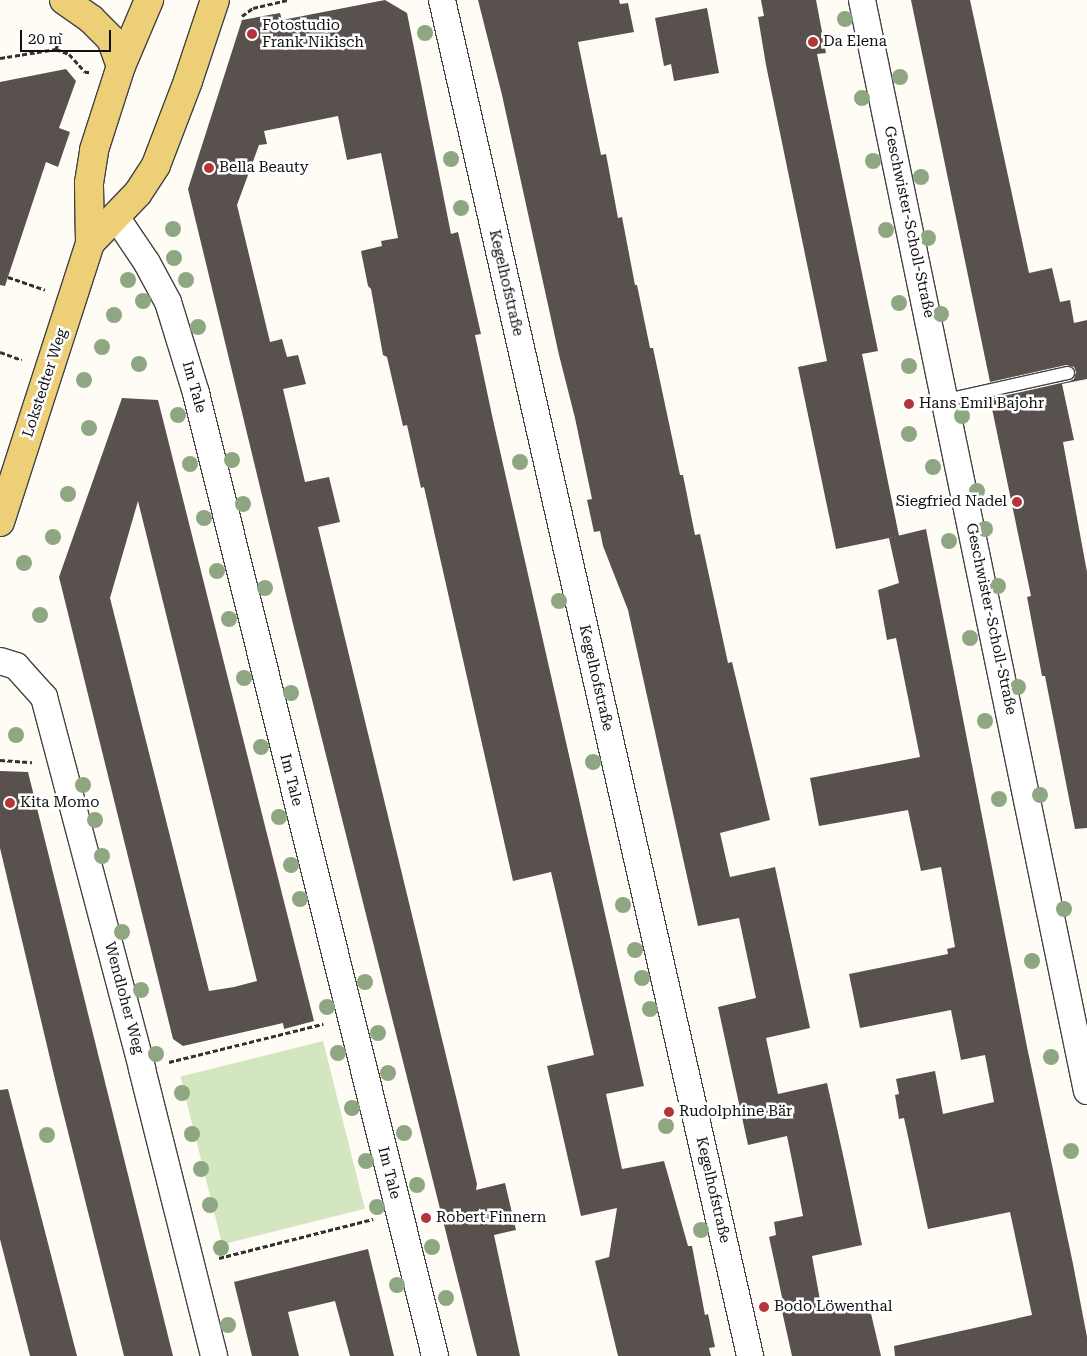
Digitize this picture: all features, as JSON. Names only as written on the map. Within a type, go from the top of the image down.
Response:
[{"type":"main road","points":[[64,0],[91,19],[111,40],[121,66]]},
{"type":"main road","name":"Lokstedter Weg","points":[[0,522],[90,243],[89,183],[94,150],[121,66],[149,0]]},
{"type":"main road","name":"Lokstedter Weg","points":[[90,243],[138,193],[156,165],[188,81],[215,0]]},
{"type":"street","name":"Kegelhofstraße","points":[[442,0],[750,1356]]},
{"type":"street","name":"Geschwister-Scholl-Straße","points":[[862,0],[1087,1091]]},
{"type":"street","name":"Im Tale","points":[[116,217],[147,264],[168,302],[196,393],[435,1356]]},
{"type":"street","name":"Wendloher Weg","points":[[0,661],[16,666],[44,697],[142,1069],[214,1356]]},
{"type":"lane","points":[[946,400],[1068,374]]},
{"type":"path","points":[[239,22],[243,14],[253,8],[288,0]]},
{"type":"path","points":[[56,49],[60,38]]},
{"type":"path","points":[[0,58],[56,49],[69,54],[85,72]]},
{"type":"path","points":[[8,277],[72,299]]},
{"type":"path","points":[[142,1069],[351,1017]]},
{"type":"path","points":[[191,1264],[399,1213]]},
{"type":"green space","points":[[323,1041],[365,1209],[222,1244],[180,1077]]},
{"type":"building","points":[[385,0],[407,13],[451,234],[458,232],[481,334],[475,335],[493,420],[644,1086],[606,1094],[622,1169],[664,1161],[688,1246],[692,1246],[705,1315],[708,1314],[715,1347],[709,1348],[711,1356],[618,1356],[595,1261],[609,1257],[617,1208],[581,1216],[547,1066],[594,1055],[551,872],[513,881],[424,487],[421,488],[407,425],[403,426],[387,357],[383,355],[371,289],[368,286],[361,251],[382,246],[381,241],[398,238],[381,153],[347,160],[338,116],[264,131],[267,144],[259,145],[237,205],[270,342],[282,339],[287,357],[298,355],[306,384],[283,389],[305,482],[329,477],[340,522],[318,527],[477,1184],[476,1190],[505,1183],[516,1230],[494,1235],[520,1356],[477,1356],[294,628],[188,189],[242,20],[280,13],[282,20]]},
{"type":"building","points":[[478,0],[619,0],[620,4],[628,3],[634,32],[578,42],[601,155],[606,154],[618,218],[622,217],[635,285],[637,285],[650,348],[653,348],[680,475],[683,475],[695,535],[700,534],[728,663],[732,662],[770,820],[720,833],[730,877],[775,867],[810,1028],[766,1038],[778,1094],[827,1083],[845,1164],[862,1245],[812,1256],[822,1311],[868,1301],[881,1356],[792,1356],[782,1311],[785,1311],[769,1237],[776,1235],[774,1222],[803,1216],[787,1136],[748,1145],[718,1007],[756,998],[739,918],[698,926],[628,610],[603,546],[600,531],[594,532],[587,500],[592,499],[575,418],[559,355],[502,95]]},
{"type":"building","points":[[761,0],[816,0],[826,53],[817,54],[878,351],[862,354],[899,536],[836,549],[798,367],[827,361],[766,65],[758,17],[764,16]]},
{"type":"building","points":[[911,0],[970,0],[1029,273],[1052,268],[1060,302],[1070,300],[1074,323],[1087,320],[1087,379],[1062,384],[1074,440],[1063,442],[1087,572],[1087,828],[1075,829],[1045,676],[1042,676],[1027,597],[1031,596],[990,399],[1070,381],[1074,379],[1076,372],[1074,367],[1066,365],[990,382]]},
{"type":"building","points":[[707,8],[719,73],[674,81],[671,64],[664,66],[655,18]]},
{"type":"building","points":[[66,69],[76,81],[59,128],[70,132],[58,167],[46,162],[5,286],[0,285],[0,82]]},
{"type":"building","points":[[122,398],[158,400],[314,1021],[284,1029],[283,1023],[183,1046],[173,1039],[59,577]],"holes":[[[138,501],[257,981],[209,991],[110,598]]]},
{"type":"building","points":[[926,529],[1027,1047],[1073,1264],[1087,1337],[1087,1356],[895,1356],[894,1346],[1032,1315],[1010,1212],[928,1229],[904,1118],[899,1119],[895,1095],[899,1094],[896,1079],[935,1071],[943,1114],[994,1102],[985,1055],[961,1060],[951,1010],[860,1028],[849,974],[948,954],[947,949],[955,947],[941,867],[921,871],[908,810],[819,826],[810,778],[920,757],[896,638],[887,640],[878,590],[899,583],[889,538]]},
{"type":"building","points":[[0,771],[28,772],[173,1356],[124,1356],[58,1092],[0,848]]},
{"type":"building","points":[[8,1089],[77,1356],[30,1356],[0,1239],[0,1090]]},
{"type":"building","points":[[368,1249],[394,1356],[350,1356],[335,1301],[288,1312],[299,1356],[252,1356],[234,1282]]},
{"type":"place","name":"Fotostudio Frank Nikisch","points":[[252,34]]},
{"type":"place","name":"Da Elena","points":[[813,42]]},
{"type":"place","name":"Bella Beauty","points":[[209,168]]},
{"type":"place","name":"Hans Emil Bajohr","points":[[909,404]]},
{"type":"place","name":"Siegfried Nadel","points":[[1017,502]]},
{"type":"place","name":"Kita Momo","points":[[10,803]]},
{"type":"place","name":"Rudolphine Bär","points":[[669,1112]]},
{"type":"place","name":"Robert Finnern","points":[[426,1218]]},
{"type":"place","name":"Bodo Löwenthal","points":[[764,1307]]}]
